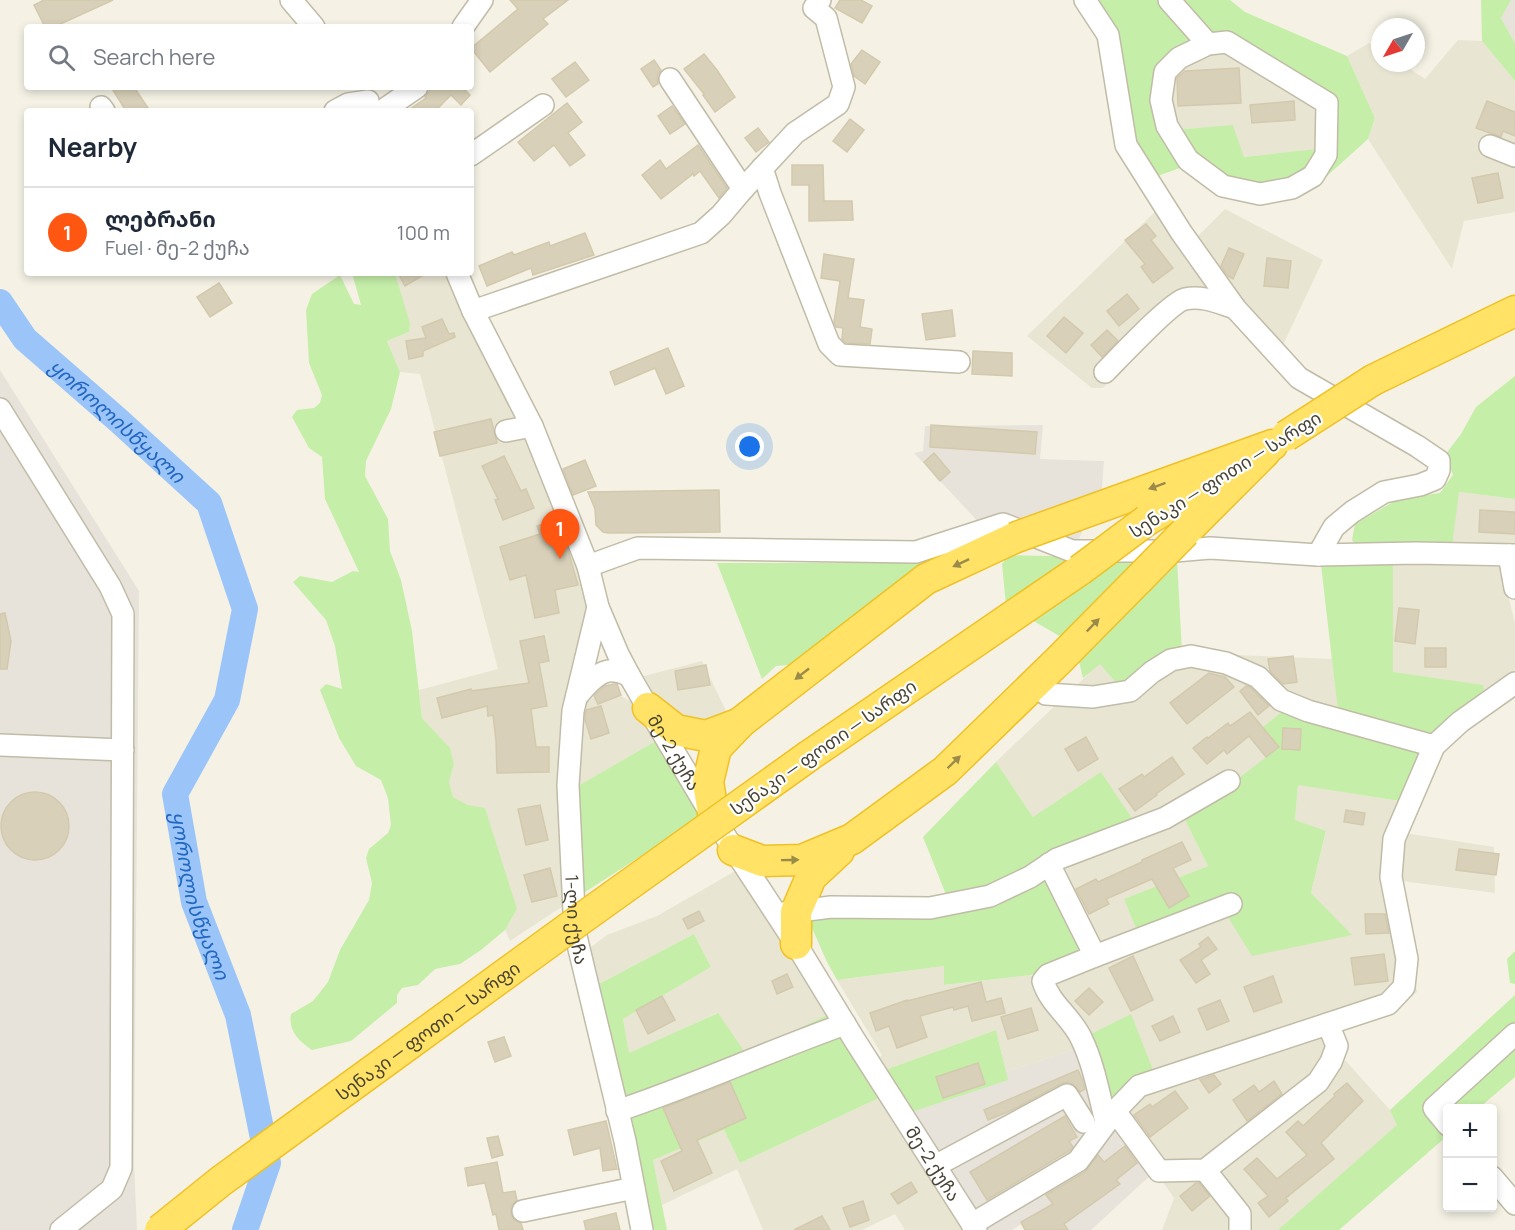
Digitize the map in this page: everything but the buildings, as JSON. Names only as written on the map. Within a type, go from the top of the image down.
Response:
[{"type":"highway","name":"სენაკი — ფოთი — სარფი","points":[[160,1230],[222,1181],[581,919],[810,755],[1080,570],[1147,520],[1279,441],[1373,380],[1515,311]]},
{"type":"highway","points":[[714,819],[708,782],[716,748],[741,722],[926,579],[1014,538],[1279,441]]},
{"type":"highway","points":[[796,944],[786,913],[811,877],[852,839],[945,771],[1058,662],[1185,532],[1279,441]]},
{"type":"highway","points":[[648,708],[676,730],[706,736],[741,722]]},
{"type":"highway","points":[[733,850],[762,861],[802,860],[852,839]]},
{"type":"street","points":[[291,0],[311,24]]},
{"type":"street","points":[[466,24],[482,0]]},
{"type":"street","points":[[1085,0],[1108,35],[1126,145],[1181,232],[1235,308],[1299,378],[1439,461],[1439,470],[1435,479],[1420,485],[1384,492],[1352,512],[1334,527],[1318,555]]},
{"type":"street","points":[[1169,0],[1208,44]]},
{"type":"street","points":[[473,311],[701,233],[721,215],[795,133],[838,104],[844,87],[825,18],[817,4]]},
{"type":"street","points":[[1227,42],[1327,103],[1326,155],[1313,176],[1292,188],[1260,194],[1223,186],[1188,160],[1167,126],[1161,100],[1165,72],[1179,58],[1208,44],[1227,42]]},
{"type":"street","points":[[670,80],[743,189]]},
{"type":"street","points":[[340,108],[348,104],[371,102],[408,90]]},
{"type":"street","points":[[474,153],[543,105]]},
{"type":"street","points":[[1490,146],[1515,156]]},
{"type":"street","points":[[762,168],[829,344],[840,355],[959,362]]},
{"type":"street","name":"მე-2 ქუჩა","points":[[459,276],[473,311],[532,426],[588,566],[598,607],[618,654],[733,850],[786,913]]},
{"type":"street","points":[[1105,372],[1168,310],[1183,299],[1200,297],[1235,308]]},
{"type":"street","points":[[0,409],[110,586],[123,614],[121,1168],[112,1189],[61,1230]]},
{"type":"street","points":[[506,431],[532,426]]},
{"type":"street","points":[[588,566],[638,548],[916,552],[1003,524],[1072,551],[1175,551],[1210,548],[1318,555],[1416,553],[1512,555],[1515,588]]},
{"type":"street","name":"1-ლი ქუჩა","points":[[598,607],[573,711],[568,784],[575,932],[625,1141],[642,1230]]},
{"type":"street","points":[[1046,694],[1093,697],[1130,691],[1152,672],[1171,660],[1191,656],[1226,663],[1258,677],[1281,700],[1308,711],[1434,746]]},
{"type":"street","points":[[576,696],[602,673],[613,670],[629,675]]},
{"type":"street","points":[[974,1227],[1078,1161],[1110,1116],[1139,1086],[1388,1004],[1404,987],[1407,959],[1391,877],[1394,839],[1434,746],[1460,722],[1515,683]]},
{"type":"street","points":[[0,745],[123,750]]},
{"type":"street","points":[[786,913],[831,907],[930,908],[990,896],[1030,877],[1057,859],[1166,818],[1229,781]]},
{"type":"street","points":[[1049,864],[1095,956]]},
{"type":"street","points":[[1231,904],[1048,975],[1043,981],[1046,992],[1082,1038],[1110,1116],[1159,1171],[1204,1170],[1318,1082],[1331,1062],[1337,1046],[1328,1024]]},
{"type":"street","name":"მე-2 ქუჩა","points":[[796,944],[974,1227]]},
{"type":"street","points":[[618,1111],[664,1096],[845,1024]]},
{"type":"street","points":[[1443,1119],[1434,1108],[1515,1034]]},
{"type":"street","points":[[935,1166],[1067,1095],[1084,1122]]},
{"type":"street","points":[[1204,1170],[1240,1214],[1240,1230]]},
{"type":"street","points":[[1497,1184],[1515,1204]]},
{"type":"street","points":[[523,1211],[634,1188]]},
{"type":"shaded area","points":[[1511,0],[1515,0],[1515,43],[1501,18]]},
{"type":"shaded area","points":[[1458,40],[1482,41],[1515,81],[1515,212],[1464,221],[1452,269],[1368,139],[1375,118],[1347,56],[1369,43],[1371,44],[1371,72],[1414,72],[1425,79]]},
{"type":"shaded area","points":[[1228,49],[1317,102],[1317,149],[1244,157],[1233,126],[1185,129],[1174,126],[1166,101],[1173,76],[1189,62]]},
{"type":"shaded area","points":[[1158,209],[1206,288],[1103,388],[1092,388],[1027,336]]},
{"type":"shaded area","points":[[1225,209],[1323,260],[1282,347],[1240,306],[1193,241]]},
{"type":"shaded area","points":[[396,276],[449,276],[516,411],[575,555],[591,610],[567,685],[559,739],[566,904],[510,941],[505,930],[517,909],[468,805],[453,797],[449,782],[454,764],[450,749],[422,718],[419,690],[498,669],[420,374],[400,372],[387,341],[409,332],[409,324]]},
{"type":"shaded area","points":[[0,370],[139,591],[134,1162],[137,1230],[0,1230]]},
{"type":"shaded area","points":[[1043,425],[1040,459],[1104,461],[1102,488],[1077,543],[998,543],[914,453],[923,451],[925,426]]},
{"type":"shaded area","points":[[1458,492],[1515,499],[1515,544],[1509,551],[1452,547]]},
{"type":"shaded area","points":[[1393,564],[1501,567],[1515,623],[1515,668],[1512,676],[1485,698],[1393,672]]},
{"type":"shaded area","points":[[1194,653],[1332,659],[1340,730],[1278,748],[1239,782],[1135,823],[1033,817],[996,762],[1100,663]]},
{"type":"shaded area","points":[[702,661],[726,711],[682,749],[644,676]]},
{"type":"shaded area","points":[[615,693],[636,704],[656,741],[576,787],[580,714],[586,703],[598,694]]},
{"type":"shaded area","points":[[1298,784],[1416,804],[1405,833],[1494,847],[1495,893],[1401,881],[1417,992],[1394,1010],[1155,1075],[1087,1036],[1054,984],[1105,958],[1056,864],[1182,814],[1208,866],[1125,899],[1351,935],[1311,893],[1326,832],[1295,820]]},
{"type":"shaded area","points":[[737,870],[827,1015],[746,1055],[717,1013],[629,1054],[623,1019],[711,967],[694,934],[597,985],[587,950],[607,935],[657,916]]},
{"type":"shaded area","points":[[944,966],[945,985],[1031,975],[1076,1049],[1006,1072],[996,1030],[882,1071],[877,1061],[882,1055],[837,980]]},
{"type":"shaded area","points":[[1324,1031],[1331,1052],[1317,1077],[1201,1164],[1161,1164],[1122,1111],[1141,1092]]},
{"type":"shaded area","points":[[1076,1049],[1116,1123],[1153,1173],[1091,1230],[1068,1230],[1067,1228],[1064,1230],[1040,1213],[1012,1230],[987,1230],[912,1112],[1007,1080],[1006,1072]]},
{"type":"shaded area","points":[[1345,1060],[1390,1110],[1398,1125],[1278,1230],[1162,1230],[1174,1198],[1160,1178],[1214,1173],[1322,1089]]},
{"type":"shaded area","points":[[879,1098],[964,1230],[905,1230],[895,1214],[862,1230],[763,1230],[737,1169],[662,1205],[653,1160],[724,1130],[740,1163]]},
{"type":"green space","points":[[1096,0],[1230,0],[1245,12],[1347,56],[1375,118],[1368,139],[1317,185],[1230,198],[1180,168],[1152,178],[1131,143]],"holes":[[[1228,49],[1317,102],[1316,149],[1244,157],[1233,125],[1185,129],[1174,126],[1166,101],[1173,76],[1189,62]]]},
{"type":"green space","points":[[1481,0],[1511,0],[1501,18],[1515,43],[1515,81],[1482,41]]},
{"type":"green space","points":[[340,276],[354,304],[361,305],[353,276],[396,276],[410,324],[409,332],[387,341],[400,372],[391,409],[366,461],[365,476],[388,519],[390,551],[401,580],[412,631],[422,718],[450,748],[454,764],[449,782],[453,797],[468,805],[485,808],[517,909],[505,930],[481,950],[460,964],[435,969],[418,985],[402,988],[397,995],[397,1003],[351,1041],[312,1050],[293,1030],[291,1014],[313,1001],[328,982],[340,950],[369,900],[372,883],[366,858],[369,849],[388,833],[391,825],[388,798],[381,780],[356,766],[339,738],[320,690],[326,684],[342,689],[335,646],[326,620],[293,582],[300,576],[332,582],[353,571],[359,572],[325,499],[322,457],[309,448],[292,417],[297,410],[314,408],[320,403],[322,395],[309,363],[306,310],[312,294]]},
{"type":"green space","points":[[1515,376],[1515,499],[1459,492],[1452,547],[1359,549],[1352,540],[1355,524],[1398,499],[1440,493],[1453,475],[1445,455],[1461,434],[1476,407]]},
{"type":"green space","points":[[1009,555],[1177,559],[1182,652],[1131,700],[1100,664],[1083,678],[1075,645],[1006,605],[1002,564]]},
{"type":"green space","points":[[717,563],[952,563],[843,661],[776,666],[762,679]]},
{"type":"green space","points":[[1393,564],[1393,672],[1483,685],[1485,698],[1400,801],[1298,785],[1295,820],[1326,831],[1311,893],[1352,935],[1252,956],[1226,914],[1143,945],[1124,899],[1208,866],[1182,814],[1219,793],[1277,749],[1263,727],[1283,711],[1340,729],[1321,565]]},
{"type":"green space","points":[[656,741],[700,818],[582,894],[576,787]]},
{"type":"green space","points":[[996,762],[1033,817],[1101,772],[1135,823],[1047,857],[983,889],[947,897],[923,837]]},
{"type":"green space","points":[[1051,878],[1084,942],[1066,964],[1031,975],[944,985],[944,966],[837,980],[808,919],[937,914],[1038,880]]},
{"type":"green space","points":[[694,934],[711,967],[623,1019],[629,1053],[718,1013],[746,1054],[827,1015],[879,1098],[740,1163],[724,1130],[653,1160],[667,1230],[650,1230],[597,985]]},
{"type":"green space","points":[[1515,951],[1515,984],[1510,983],[1507,959]]},
{"type":"green space","points":[[1515,995],[1515,1077],[1484,1104],[1443,1104],[1443,1139],[1339,1230],[1278,1230],[1397,1125],[1390,1110]]},
{"type":"green space","points":[[1131,1014],[1155,1075],[1110,1110],[1087,1036]]},
{"type":"green space","points":[[996,1030],[1008,1080],[912,1112],[882,1071]]},
{"type":"waterway","name":"ყოროლისწყალი","points":[[0,302],[25,339],[209,503],[245,609],[227,700],[175,794],[194,902],[238,1015],[268,1163],[245,1230]]},
{"type":"place","name":"ლებრანი","points":[[560,559]]}]
